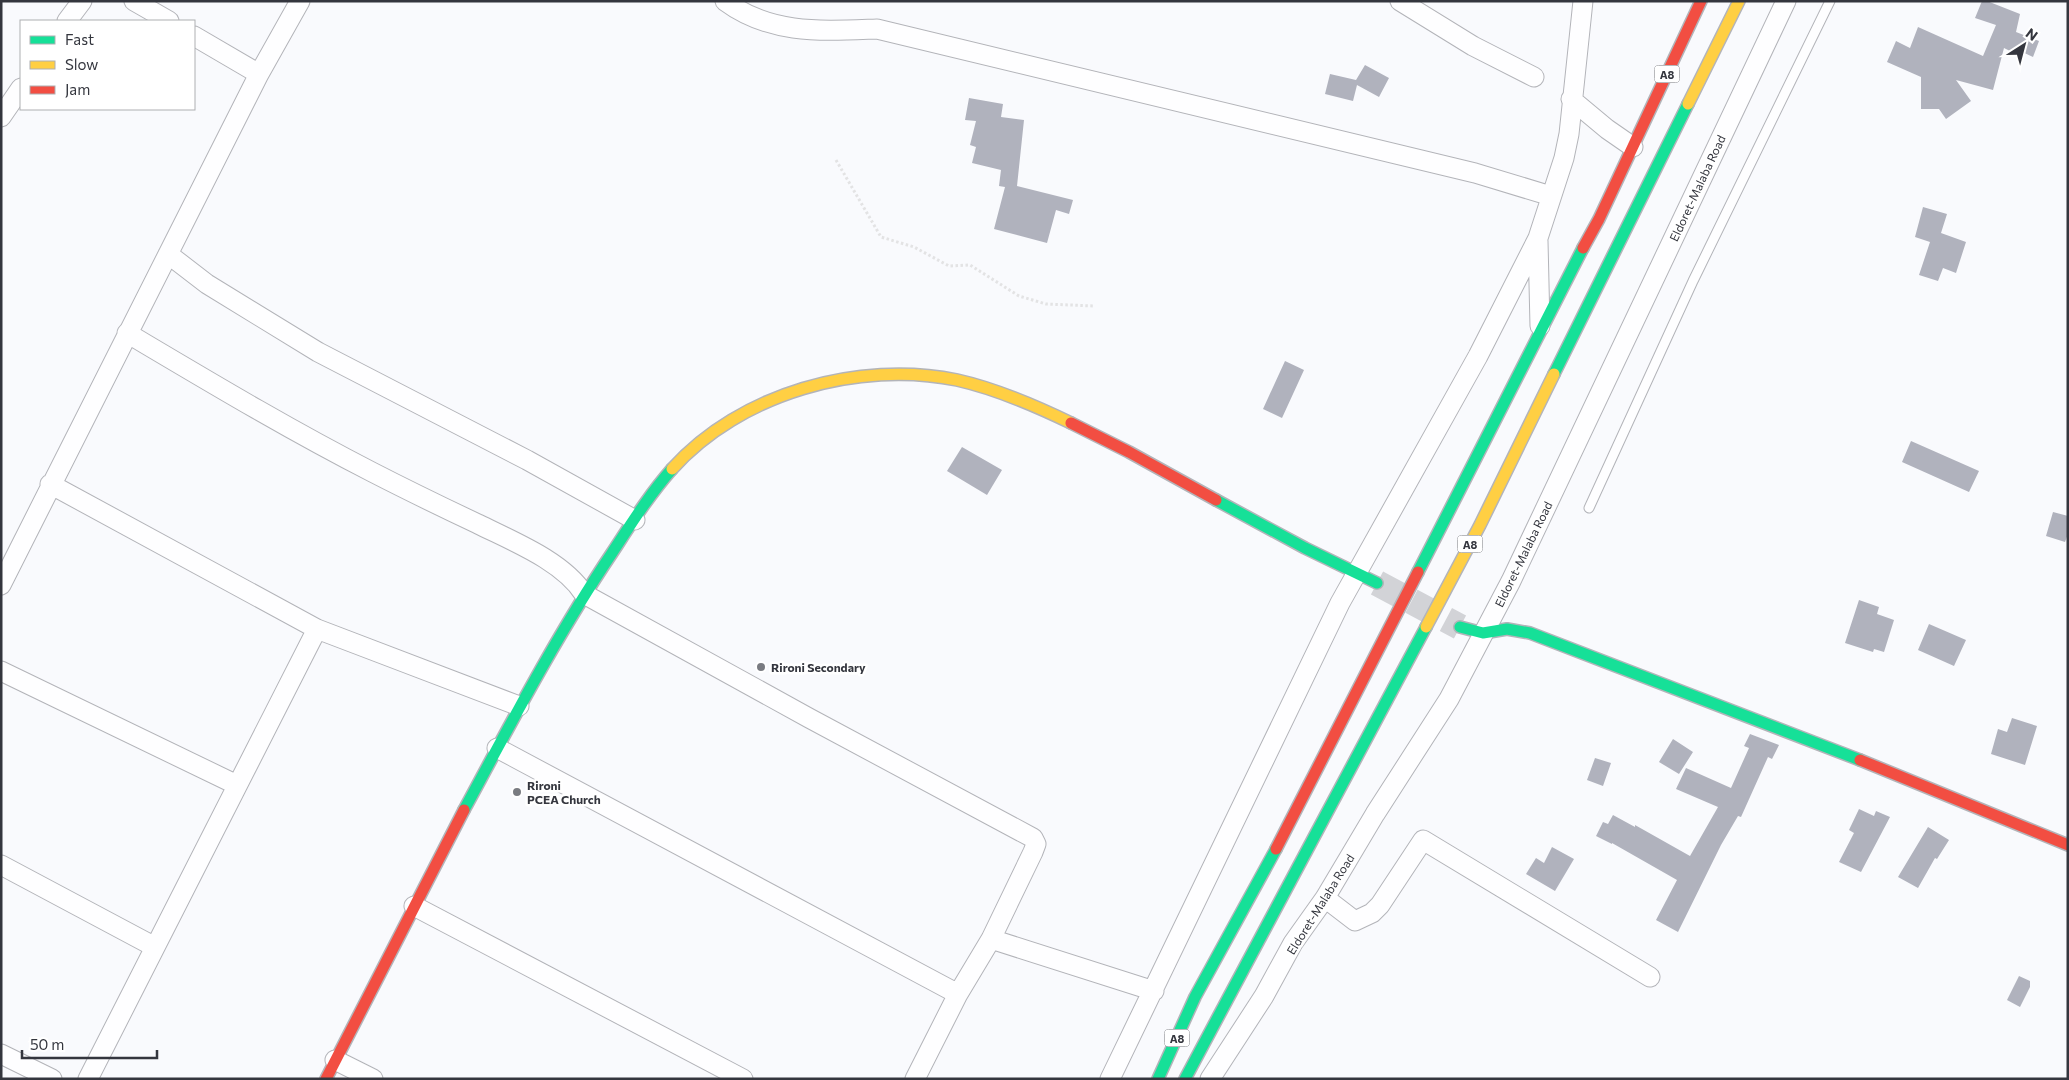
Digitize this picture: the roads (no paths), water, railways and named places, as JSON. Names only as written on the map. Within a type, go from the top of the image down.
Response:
[{"type":"main road","name":"A8","points":[[1158,1079],[1195,997],[1296,813],[1598,219],[1701,1]]},
{"type":"main road","name":"A8","points":[[1185,1079],[1480,525],[1739,1]]},
{"type":"main road","points":[[326,1079],[519,706],[584,594],[658,487],[682,458],[754,407],[805,387],[859,378],[919,376],[956,380],[990,389],[1063,419],[1135,454],[1285,538],[1377,582]]},
{"type":"main road","points":[[1460,627],[1483,633],[1507,629],[1530,633],[1888,771],[2068,845]]},
{"type":"street","points":[[67,20],[82,1]]},
{"type":"street","points":[[134,1],[167,20]]},
{"type":"street","points":[[1,585],[50,484],[259,74],[300,1]]},
{"type":"street","points":[[725,1],[766,23],[803,30],[877,28],[1475,173],[1551,196]]},
{"type":"street","points":[[1400,1],[1473,46],[1534,77]]},
{"type":"street","points":[[1110,1079],[1355,573],[1478,356],[1538,238],[1564,158],[1569,134],[1571,99],[1583,1]]},
{"type":"street","name":"Eldoret-Malaba Road","points":[[1210,1079],[1264,996],[1293,943],[1325,898],[1449,699],[1511,581],[1786,1]]},
{"type":"street","points":[[195,37],[259,74]]},
{"type":"street","points":[[1,117],[20,89]]},
{"type":"street","points":[[1571,99],[1600,124],[1633,147]]},
{"type":"street","points":[[1538,238],[1540,330]]},
{"type":"street","points":[[168,254],[207,284],[318,352],[527,460],[635,520]]},
{"type":"street","points":[[127,333],[272,418],[372,472],[521,545],[562,570],[578,584],[584,594],[809,718],[1033,838],[1036,844],[1033,852],[991,939],[958,994],[914,1079]]},
{"type":"street","points":[[50,484],[317,629],[519,706]]},
{"type":"street","points":[[88,1079],[317,629]]},
{"type":"street","points":[[1,671],[237,785]]},
{"type":"street","points":[[497,748],[958,994]]},
{"type":"street","points":[[1325,898],[1355,921],[1372,913],[1388,896],[1422,840],[1650,977]]},
{"type":"street","points":[[1,865],[155,946]]},
{"type":"street","points":[[414,906],[743,1079]]},
{"type":"street","points":[[991,939],[1154,991]]},
{"type":"street","points":[[1,1054],[52,1079]]},
{"type":"street","points":[[335,1060],[372,1079]]},
{"type":"lane","points":[[1589,508],[1693,281],[1830,1]]},
{"type":"tunnel","points":[[1377,583],[1460,627]]},
{"type":"place","name":"Rironi Secondary","points":[[761,667]]},
{"type":"place","name":"Rironi PCEA Church","points":[[517,792]]}]
